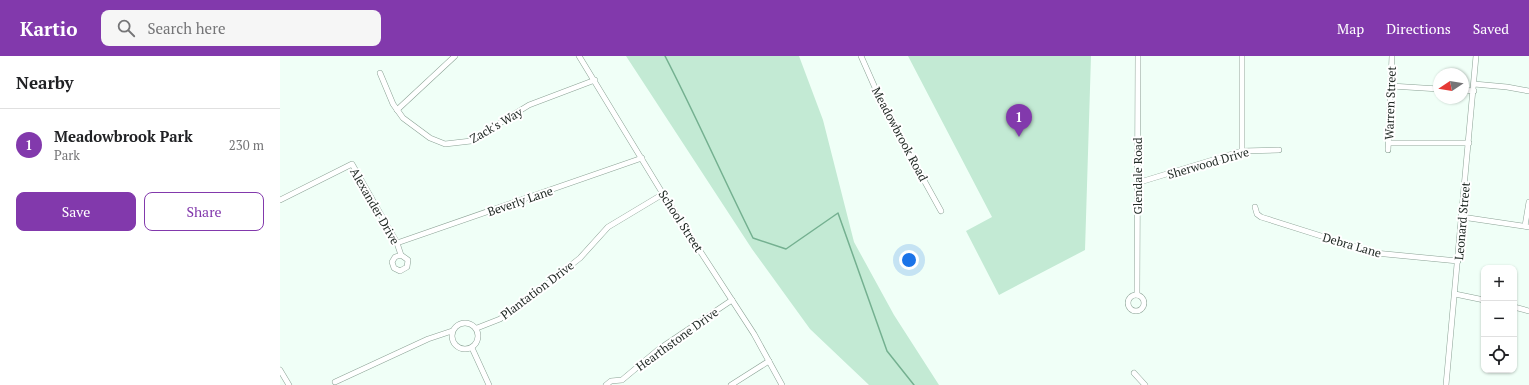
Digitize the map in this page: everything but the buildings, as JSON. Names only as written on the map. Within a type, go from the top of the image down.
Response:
[{"type":"street","points":[[397,110],[455,56]]},
{"type":"street","name":"School Street","points":[[580,56],[663,194],[732,300],[782,385]]},
{"type":"street","name":"Meadowbrook Road","points":[[861,56],[884,108],[941,211]]},
{"type":"street","name":"Glendale Road","points":[[1136,295],[1138,56]]},
{"type":"street","points":[[1242,56],[1242,151]]},
{"type":"street","name":"Warren Street","points":[[1388,150],[1392,56]]},
{"type":"street","name":"Leonard Street","points":[[1446,385],[1476,56]]},
{"type":"street","name":"Zack's Way","points":[[380,73],[390,98],[397,110],[411,125],[430,138],[445,144],[461,144],[480,137],[529,105],[594,80]]},
{"type":"street","points":[[1474,84],[1529,91]]},
{"type":"street","points":[[1391,86],[1433,89]]},
{"type":"street","points":[[1469,91],[1474,91]]},
{"type":"street","points":[[1389,143],[1469,144]]},
{"type":"street","name":"Sherwood Drive","points":[[1137,183],[1242,151],[1279,150]]},
{"type":"street","name":"Beverly Lane","points":[[398,243],[642,158]]},
{"type":"street","name":"Alexander Drive","points":[[280,200],[352,164],[398,243],[401,255]]},
{"type":"street","name":"Plantation Drive","points":[[477,328],[500,319],[523,303],[580,258],[608,227],[663,194]]},
{"type":"street","points":[[1462,217],[1527,227],[1529,202]]},
{"type":"street","name":"Debra Lane","points":[[1255,207],[1257,214],[1261,217],[1371,252],[1458,261]]},
{"type":"street","points":[[1455,294],[1481,299]]},
{"type":"street","name":"Hearthstone Drive","points":[[606,385],[610,381],[622,383],[659,349],[732,300]]},
{"type":"street","points":[[1517,308],[1529,311]]},
{"type":"street","points":[[463,323],[470,324],[477,328],[477,340],[472,348],[464,349],[457,347],[451,339],[452,331],[456,326],[463,323]]},
{"type":"street","points":[[335,382],[428,339],[452,331]]},
{"type":"street","points":[[472,348],[489,385]]},
{"type":"street","points":[[731,385],[769,361]]},
{"type":"street","points":[[280,370],[289,385]]},
{"type":"street","points":[[1134,373],[1145,385]]},
{"type":"green space","points":[[626,56],[799,56],[823,120],[854,242],[894,315],[939,385],[869,385],[810,329],[752,249]]},
{"type":"green space","points":[[908,56],[1091,56],[1085,250],[999,295],[966,231],[992,217]]},
{"type":"waterway","points":[[665,56],[753,238],[786,249],[838,213],[887,351],[914,385]]},
{"type":"place","name":"Meadowbrook Park","points":[[1019,137]]}]
